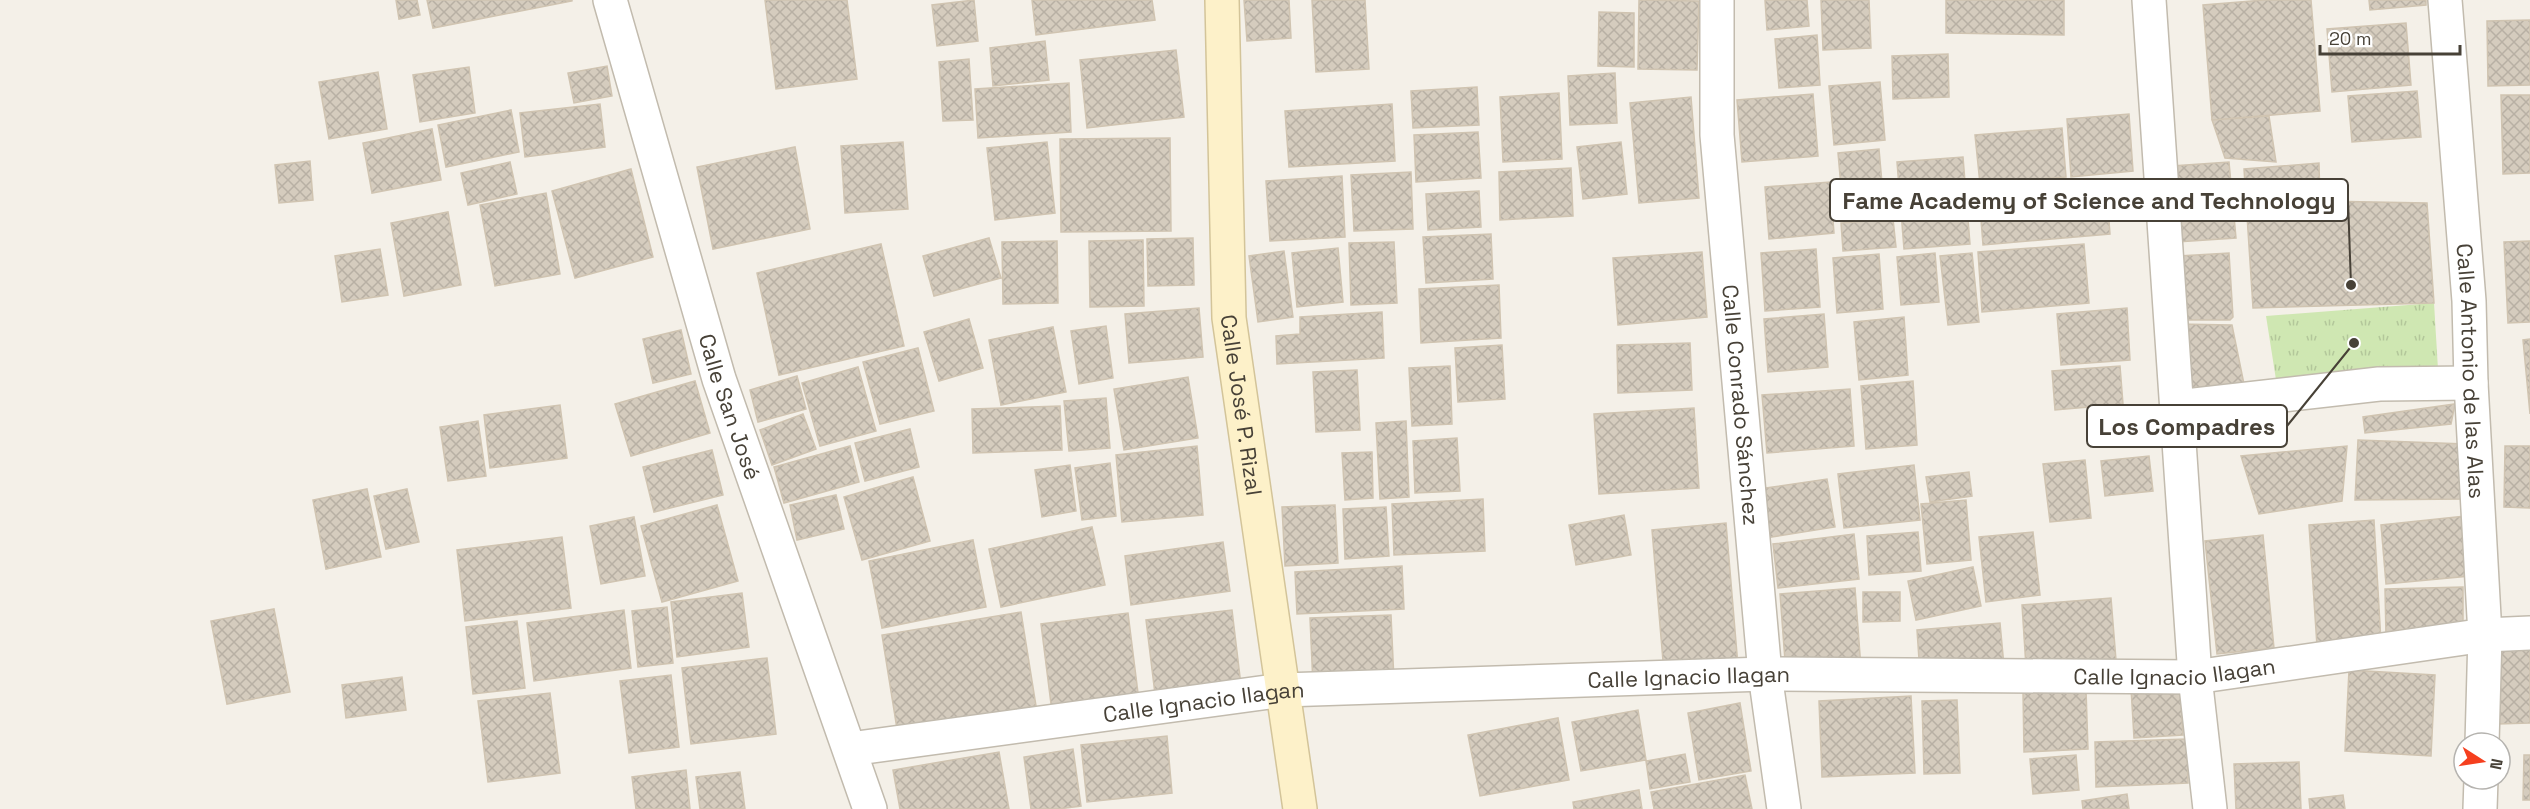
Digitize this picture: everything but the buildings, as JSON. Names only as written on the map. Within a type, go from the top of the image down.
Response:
[{"type":"main road","name":"Calle José P. Rizal","points":[[1222,0],[1229,318],[1299,809]]},
{"type":"street","name":"Calle Conrado Sánchez","points":[[1717,0],[1717,135],[1765,674],[1785,809]]},
{"type":"street","points":[[2149,0],[2195,677],[2210,809]]},
{"type":"street","name":"Calle Antonio de las Alas","points":[[2445,0],[2468,289],[2471,383],[2486,635],[2482,731]]},
{"type":"street","name":"Calle San José","points":[[617,1],[719,379],[870,809]]},
{"type":"street","points":[[2177,407],[2379,384],[2471,383]]},
{"type":"street","name":"Calle Ignacio Ilagan","points":[[850,749],[1283,690],[1765,674],[2195,677],[2486,635],[2530,633]]},
{"type":"street","points":[[2480,809],[2481,791]]},
{"type":"green space","points":[[2434,303],[2438,369],[2277,386],[2266,316]]},
{"type":"place","name":"Fame Academy of Science and Technology","points":[[2351,285]]},
{"type":"place","name":"Los Compadres","points":[[2354,343]]}]
